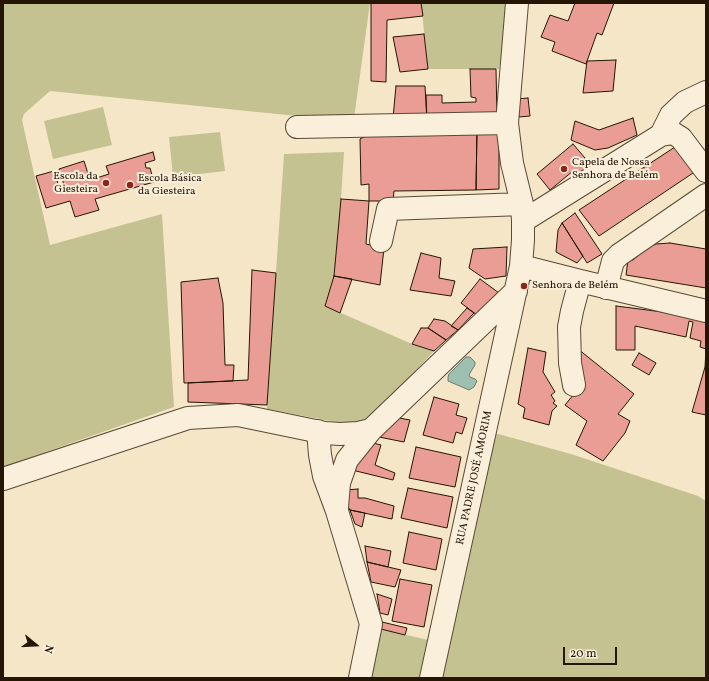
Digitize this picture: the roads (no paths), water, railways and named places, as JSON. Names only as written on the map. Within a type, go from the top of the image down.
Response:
[{"type":"street","name":"RUA PADRE JOSÉ AMORIM","points":[[431,678],[519,278],[523,240],[523,213],[512,163],[507,123],[517,3]]},
{"type":"street","points":[[661,135],[671,115],[686,102],[706,92]]},
{"type":"street","points":[[297,127],[507,123]]},
{"type":"street","points":[[381,241],[388,209],[523,213],[661,135],[673,133],[681,138],[706,171]]},
{"type":"street","points":[[606,288],[613,261],[619,254],[706,195]]},
{"type":"street","points":[[337,504],[339,483],[347,460],[371,430],[519,278],[580,282],[706,311]]},
{"type":"street","points":[[574,385],[570,363],[569,327],[580,282]]},
{"type":"street","points":[[3,480],[188,418],[238,415],[340,434],[358,433],[371,430]]},
{"type":"street","points":[[325,432],[320,455],[324,476],[337,504],[370,624],[360,678]]},
{"type":"place","name":"Capela de Nossa Senhora de Belém","points":[[564,169]]},
{"type":"place","name":"Escola da Giesteira","points":[[106,183]]},
{"type":"place","name":"Escola Básica da Giesteira","points":[[130,185]]},
{"type":"place","name":"Senhora de Belém","points":[[524,286]]}]
